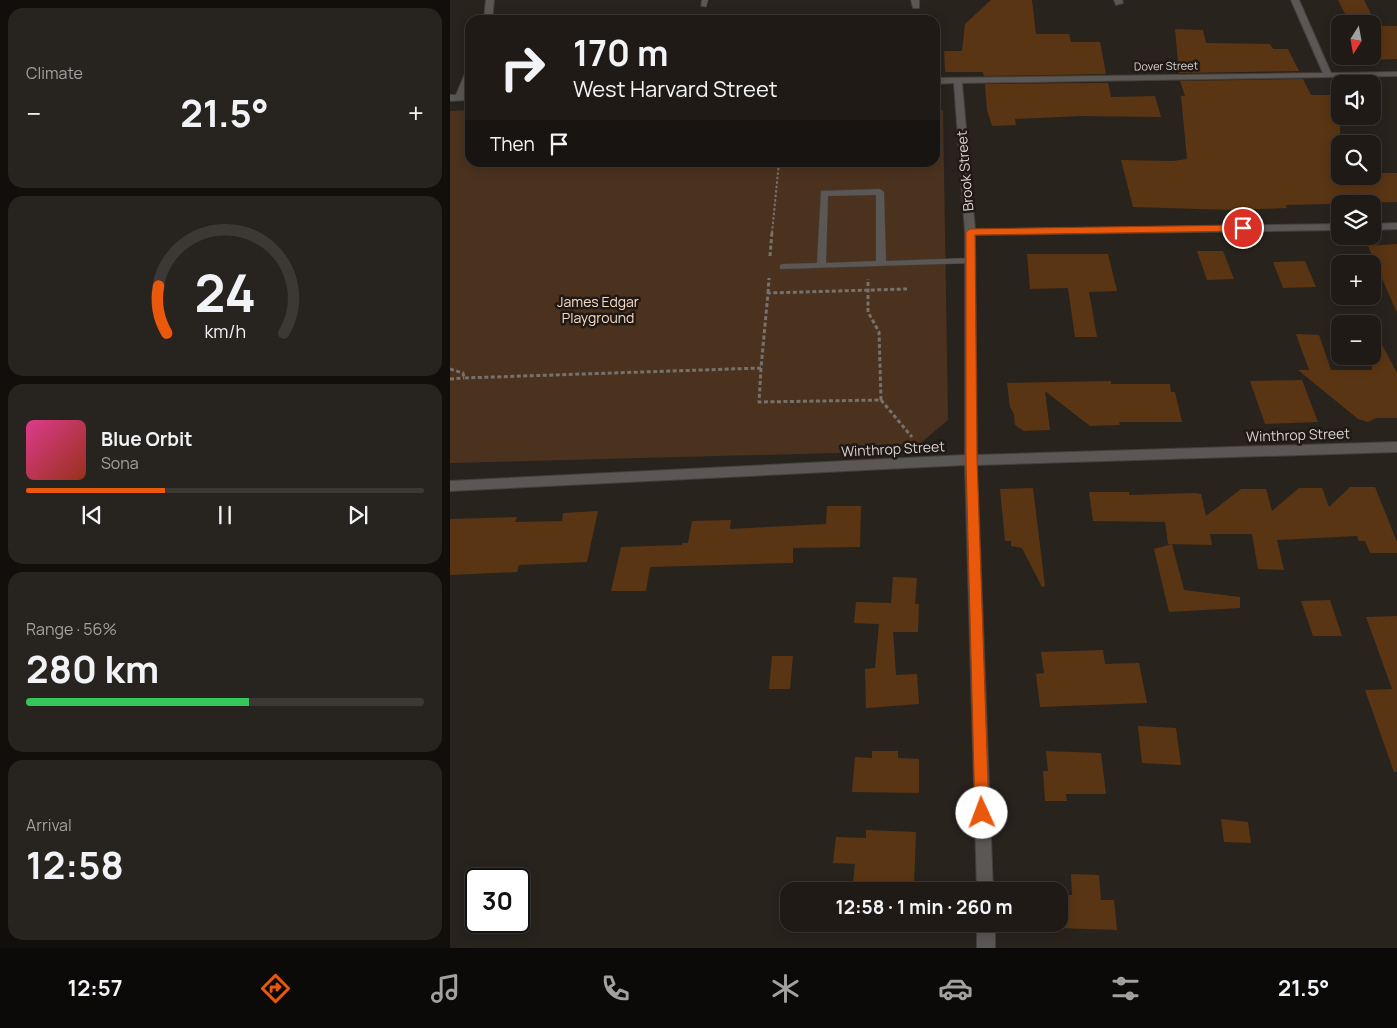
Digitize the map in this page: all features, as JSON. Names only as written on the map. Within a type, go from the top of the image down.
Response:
[{"type":"street","points":[[488,15],[490,0]]},
{"type":"street","points":[[1295,0],[1328,75]]},
{"type":"street","name":"Dover Street","points":[[940,81],[1397,74]]},
{"type":"street","points":[[454,98],[465,79]]},
{"type":"street","name":"Brook Street","points":[[958,80],[970,232],[971,460],[984,882]]},
{"type":"street","points":[[1381,227],[1397,226]]},
{"type":"street","points":[[970,232],[1331,227]]},
{"type":"street","name":"Winthrop Street","points":[[450,486],[971,460],[1397,446]]},
{"type":"street","points":[[986,932],[986,948]]},
{"type":"lane","points":[[821,266],[824,194],[880,192],[881,264]]},
{"type":"lane","points":[[783,267],[970,261]]},
{"type":"path","points":[[770,262],[779,167]]},
{"type":"path","points":[[770,276],[759,402],[881,400]]},
{"type":"path","points":[[768,293],[907,288]]},
{"type":"path","points":[[868,290],[868,312],[878,332],[881,400],[912,437]]},
{"type":"path","points":[[450,368],[463,373],[464,378]]},
{"type":"path","points":[[450,379],[761,368]]},
{"type":"green space","name":"James Edgar Playground","points":[[465,110],[465,167],[940,167],[940,110],[943,111],[948,420],[911,451],[450,463],[450,111]]},
{"type":"building","points":[[991,0],[1032,0],[1036,34],[1069,34],[1071,42],[1100,42],[1106,74],[984,76],[983,72],[945,72],[944,51],[962,51],[965,24]]},
{"type":"building","points":[[1338,0],[1364,0],[1372,15],[1346,15]]},
{"type":"building","points":[[1381,26],[1397,26],[1397,59],[1381,60]]},
{"type":"building","points":[[1175,29],[1203,30],[1206,43],[1270,44],[1273,49],[1288,49],[1299,71],[1179,73]]},
{"type":"building","points":[[1303,79],[1311,95],[1331,95],[1331,125],[1340,125],[1340,135],[1331,135],[1331,185],[1381,185],[1381,173],[1397,173],[1397,202],[1381,202],[1381,195],[1331,195],[1331,204],[1286,205],[1287,208],[1233,210],[1133,207],[1121,160],[1173,161],[1187,159],[1181,96],[1185,96],[1180,81]]},
{"type":"building","points":[[1108,83],[1111,97],[1155,96],[1161,117],[1080,116],[1015,119],[1016,125],[992,126],[987,110],[985,84]]},
{"type":"building","points":[[1397,244],[1397,313],[1381,276],[1381,255],[1372,255],[1368,246]]},
{"type":"building","points":[[1197,251],[1223,251],[1234,279],[1207,280]]},
{"type":"building","points":[[1027,254],[1108,254],[1117,291],[1089,292],[1097,337],[1075,337],[1068,288],[1030,289]]},
{"type":"building","points":[[1305,261],[1316,287],[1283,288],[1273,262]]},
{"type":"building","points":[[1296,334],[1319,335],[1331,370],[1372,370],[1372,365],[1381,365],[1381,343],[1397,373],[1397,418],[1376,418],[1368,422],[1358,419],[1298,370],[1309,370]]},
{"type":"building","points":[[1302,380],[1318,422],[1265,424],[1250,381]]},
{"type":"building","points":[[1111,381],[1111,384],[1170,384],[1171,392],[1175,392],[1182,422],[1119,422],[1120,425],[1090,426],[1045,391],[1050,430],[1024,431],[1015,425],[1014,414],[1010,407],[1007,383]]},
{"type":"building","points":[[1350,487],[1375,487],[1397,542],[1397,553],[1370,553],[1365,541],[1359,541],[1357,536],[1277,540],[1284,570],[1258,569],[1252,534],[1210,534],[1212,545],[1168,544],[1165,522],[1093,521],[1089,492],[1129,492],[1129,495],[1201,494],[1206,516],[1241,489],[1266,489],[1272,511],[1299,488],[1322,488],[1329,507]]},
{"type":"building","points":[[1033,488],[1045,586],[1042,587],[1022,548],[1011,546],[1011,541],[1005,541],[1000,489]]},
{"type":"building","points":[[827,506],[861,506],[860,547],[793,548],[793,563],[650,567],[646,591],[611,591],[621,547],[682,545],[682,543],[688,543],[692,521],[731,520],[730,529],[826,524]]},
{"type":"building","points":[[598,511],[587,562],[519,565],[517,572],[450,575],[450,519],[517,517],[515,522],[562,521],[563,513]]},
{"type":"building","points":[[1172,544],[1184,590],[1240,597],[1240,608],[1169,612],[1154,549]]},
{"type":"building","points":[[893,577],[917,578],[915,604],[919,604],[918,632],[893,632],[896,675],[917,674],[919,704],[866,708],[865,669],[875,668],[879,624],[854,623],[856,602],[891,603]]},
{"type":"building","points":[[1330,600],[1342,636],[1313,636],[1301,601]]},
{"type":"building","points":[[1397,616],[1397,772],[1394,772],[1365,690],[1392,689],[1366,617]]},
{"type":"building","points":[[1103,650],[1105,664],[1139,663],[1147,703],[1040,707],[1036,674],[1044,673],[1041,652]]},
{"type":"building","points":[[772,656],[793,656],[790,689],[769,689]]},
{"type":"building","points":[[1138,726],[1176,728],[1181,765],[1142,763]]},
{"type":"building","points":[[872,751],[898,751],[898,758],[919,759],[919,793],[852,792],[855,757],[872,758]]},
{"type":"building","points":[[1046,751],[1101,753],[1106,794],[1066,794],[1067,801],[1045,801],[1043,771],[1048,771]]},
{"type":"building","points":[[1221,819],[1248,822],[1251,843],[1224,842]]},
{"type":"building","points":[[866,830],[916,832],[914,882],[853,882],[855,864],[833,863],[836,837],[866,838]]},
{"type":"building","points":[[1071,874],[1099,875],[1101,900],[1114,900],[1117,930],[1068,928],[1068,895],[1072,895]]},
{"type":"route","points":[[982,813],[971,460],[970,232],[1243,228]]}]
